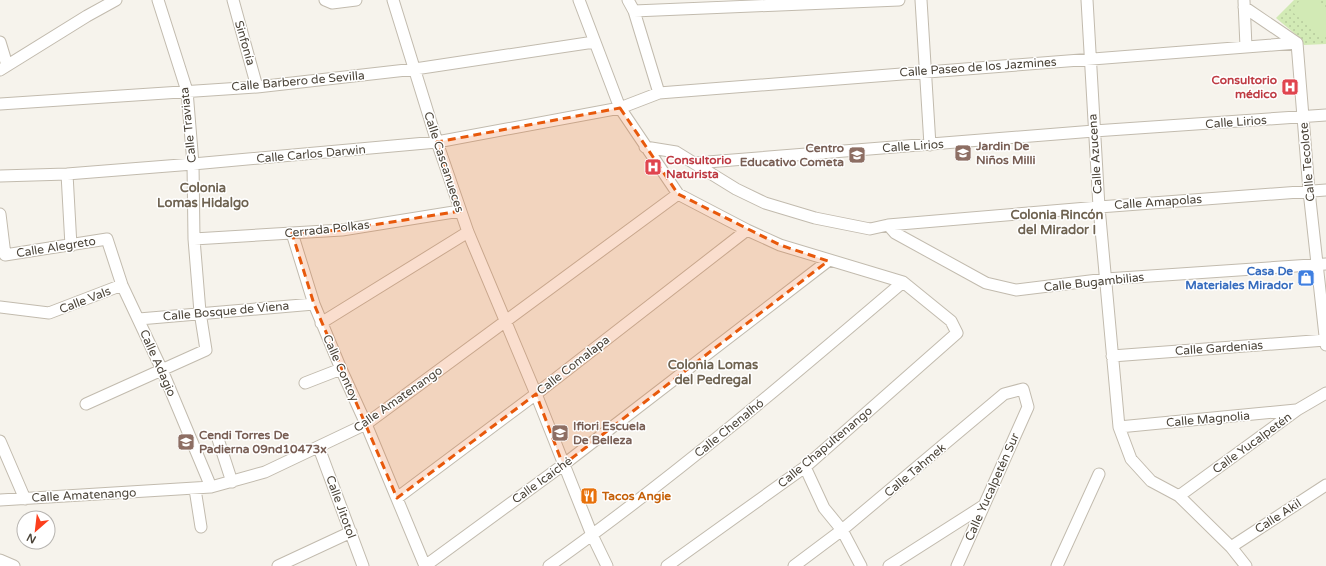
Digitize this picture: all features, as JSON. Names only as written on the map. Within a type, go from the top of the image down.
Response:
[{"type":"street","points":[[0,42],[4,68],[87,16],[116,0]]},
{"type":"street","name":"Calle Traviata","points":[[158,0],[187,91],[193,164],[194,239],[200,312],[206,350],[162,370]]},
{"type":"street","name":"Sinfonía","points":[[233,0],[258,87]]},
{"type":"street","points":[[329,1],[356,0]]},
{"type":"street","name":"Calle Cascanueces","points":[[393,0],[460,211],[536,394],[563,465],[592,535],[607,566]]},
{"type":"street","points":[[579,0],[620,108],[678,194],[747,230],[780,245],[828,261],[903,282]]},
{"type":"street","points":[[628,0],[634,11],[659,93]]},
{"type":"street","points":[[634,11],[899,0]]},
{"type":"street","points":[[921,0],[930,145]]},
{"type":"street","name":"Calle Azucena","points":[[1087,0],[1089,59],[1099,207],[1118,427],[1131,459],[1151,481],[1180,496],[1231,547],[1246,566]]},
{"type":"street","points":[[1244,3],[1297,43]]},
{"type":"street","points":[[1244,3],[1246,47]]},
{"type":"street","name":"Calle Barbero de Sevilla","points":[[0,104],[258,87],[414,69],[594,42]]},
{"type":"street","name":"Calle Paseo de los Jazmines","points":[[620,108],[659,93],[1297,43]]},
{"type":"street","name":"Calle Tecolote","points":[[1297,43],[1309,192],[1321,264],[1326,342]]},
{"type":"street","name":"Calle Carlos Darwin","points":[[0,176],[67,174],[437,142],[620,108]]},
{"type":"street","name":"Calle Lirios","points":[[695,163],[1094,131],[1304,118],[1326,115]]},
{"type":"street","points":[[646,146],[676,152],[695,163]]},
{"type":"street","name":"Calle Amapolas","points":[[695,163],[736,189],[765,203],[815,218],[870,228],[888,225],[1099,207],[1326,190]]},
{"type":"street","points":[[67,174],[72,246]]},
{"type":"street","name":"Calle Amatenango","points":[[0,500],[211,487],[265,472],[319,448],[366,424],[678,194]]},
{"type":"street","name":"Cerrada Polkas","points":[[194,239],[342,230],[460,211]]},
{"type":"street","name":"Calle Alegreto","points":[[0,214],[5,255],[72,246],[107,239]]},
{"type":"street","name":"Calle Bugambilias","points":[[888,225],[894,234],[986,283],[1016,290],[1106,279],[1321,264]]},
{"type":"street","name":"Calle Comalapa","points":[[397,498],[536,394],[747,230]]},
{"type":"street","points":[[321,323],[468,232]]},
{"type":"street","name":"Calle Contoy","points":[[292,233],[321,323],[340,369],[366,424],[425,566]]},
{"type":"street","name":"Calle Adagio","points":[[107,239],[122,285],[162,370],[211,487]]},
{"type":"street","name":"Calle Icaiché","points":[[425,566],[563,465],[828,261]]},
{"type":"street","name":"Calle Chapultenango","points":[[667,566],[805,467],[957,333],[951,321],[903,282]]},
{"type":"street","name":"Calle Chenalhó","points":[[549,566],[592,535],[755,408],[903,282]]},
{"type":"street","name":"Calle Vals","points":[[0,307],[49,313],[122,285]]},
{"type":"street","name":"Calle Bosque de Viena","points":[[139,319],[200,312],[314,304]]},
{"type":"street","name":"Calle Gardenias","points":[[1112,356],[1326,342]]},
{"type":"street","points":[[304,383],[340,369]]},
{"type":"street","points":[[86,404],[162,370]]},
{"type":"street","name":"Calle Tahmek","points":[[794,566],[842,530],[1004,394],[1023,389],[1028,407]]},
{"type":"street","name":"Calle Yucalpetén","points":[[1180,496],[1297,410],[1326,393]]},
{"type":"street","name":"Calle Yucalpetén Sur","points":[[959,565],[983,506],[1028,407]]},
{"type":"street","name":"Calle Magnolia","points":[[1118,427],[1297,410]]},
{"type":"street","points":[[218,439],[232,482]]},
{"type":"street","points":[[0,441],[25,499]]},
{"type":"street","name":"Calle Jitotol","points":[[319,448],[363,566]]},
{"type":"street","points":[[805,467],[824,508],[842,530],[861,566]]},
{"type":"street","points":[[1057,566],[1099,474]]},
{"type":"street","name":"Calle Akil","points":[[1231,547],[1326,485]]},
{"type":"street","points":[[195,489],[201,527]]},
{"type":"street","points":[[889,566],[983,506]]},
{"type":"street","points":[[278,566],[351,532]]},
{"type":"street","points":[[0,560],[14,566]]},
{"type":"highlighted area","points":[[620,108],[678,194],[780,245],[828,261],[563,465],[536,394],[397,498],[314,304],[292,233],[342,230],[460,211],[437,142]]},
{"type":"green space","points":[[1294,0],[1326,0],[1326,44],[1304,45],[1300,38],[1276,18]]},
{"type":"green space","points":[[1300,0],[1316,0],[1326,8],[1326,35],[1324,38],[1291,11]]},
{"type":"place","name":"Consultorio médico","points":[[1290,87]]},
{"type":"place","name":"Jardin De Niños Milli","points":[[963,153]]},
{"type":"place","name":"Centro Educativo Cometa","points":[[857,155]]},
{"type":"place","name":"Consultorio Naturista","points":[[653,167]]},
{"type":"place","name":"Casa De Materiales Mirador","points":[[1306,278]]},
{"type":"place","name":"Ifiori Escuela De Belleza","points":[[560,433]]},
{"type":"place","name":"Cendi Torres De Padierna 09nd10473x","points":[[186,442]]},
{"type":"place","name":"Tacos Angie","points":[[589,496]]},
{"type":"district","name":"Colonia Lomas Hidalgo","points":[[203,194]]},
{"type":"district","name":"Colonia Rincón del Mirador I","points":[[1057,222]]},
{"type":"district","name":"Colonia Lomas del Pedregal","points":[[713,372]]}]
